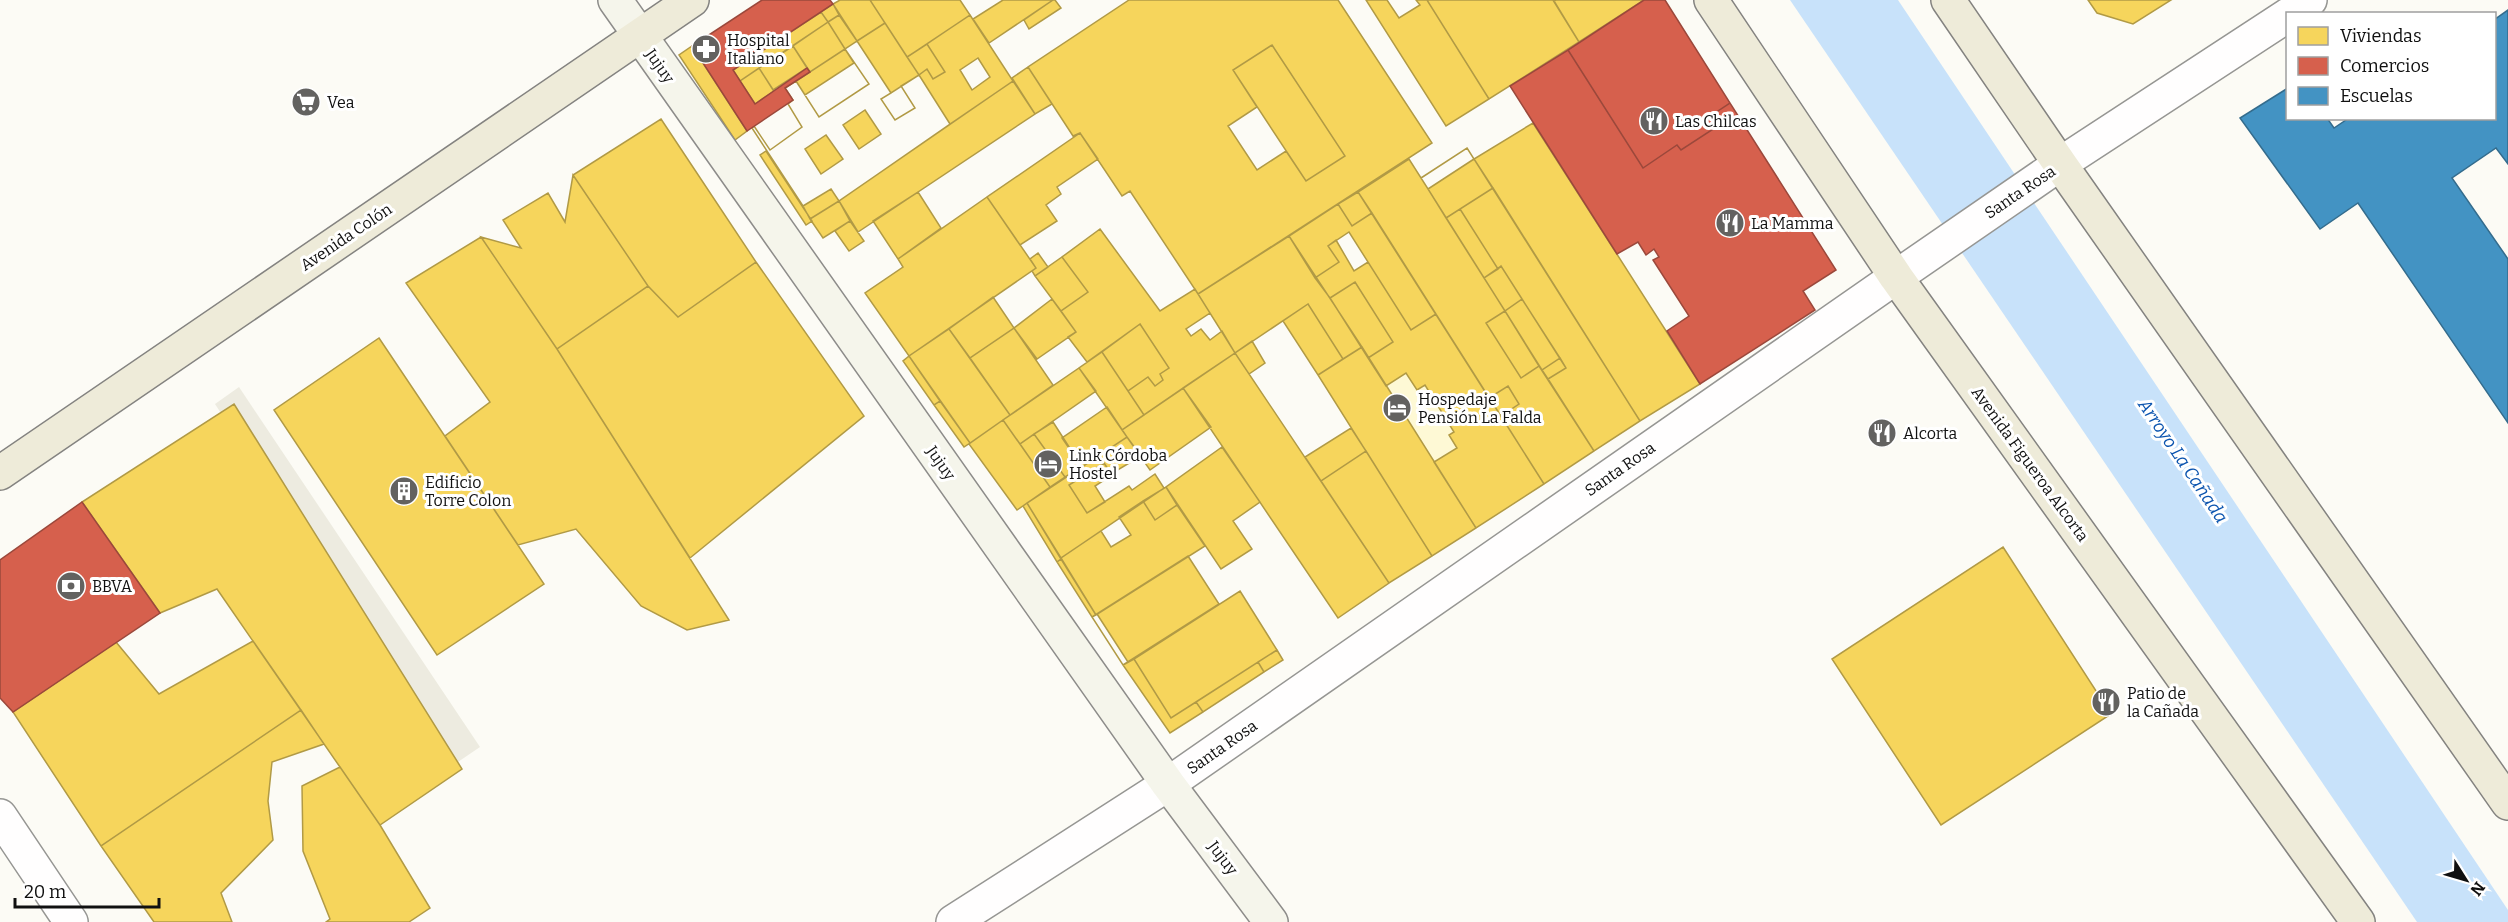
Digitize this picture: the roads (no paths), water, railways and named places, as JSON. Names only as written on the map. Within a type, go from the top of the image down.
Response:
[{"type":"main road","name":"Avenida Colón","points":[[0,473],[692,0]]},
{"type":"main road","name":"Avenida Figueroa Alcorta","points":[[1711,0],[1896,277],[2358,922]]},
{"type":"main road","points":[[1948,0],[2060,165],[2508,803]]},
{"type":"street","name":"Jujuy","points":[[615,0],[1168,784],[1271,922]]},
{"type":"street","name":"Santa Rosa","points":[[2291,12],[2310,0]]},
{"type":"street","name":"Santa Rosa","points":[[953,922],[1168,784],[1896,277],[2286,15]]},
{"type":"street","points":[[0,816],[71,922]]},
{"type":"water","name":"Arroyo La Cañada","points":[[1790,0],[1898,0],[2508,910],[2508,922],[2417,922]]},
{"type":"place","name":"Hospital Italiano","points":[[706,49]]},
{"type":"place","name":"Vea","points":[[306,102]]},
{"type":"place","name":"Las Chilcas","points":[[1654,121]]},
{"type":"place","name":"La Mamma","points":[[1730,223]]},
{"type":"place","name":"Hospedaje Pensión La Falda","points":[[1397,408]]},
{"type":"place","name":"Alcorta","points":[[1882,433]]},
{"type":"place","name":"Link Córdoba Hostel","points":[[1048,464]]},
{"type":"place","name":"Edificio Torre Colon","points":[[404,491]]},
{"type":"place","name":"BBVA","points":[[71,586]]},
{"type":"place","name":"Patio de la Cañada","points":[[2106,702]]}]
